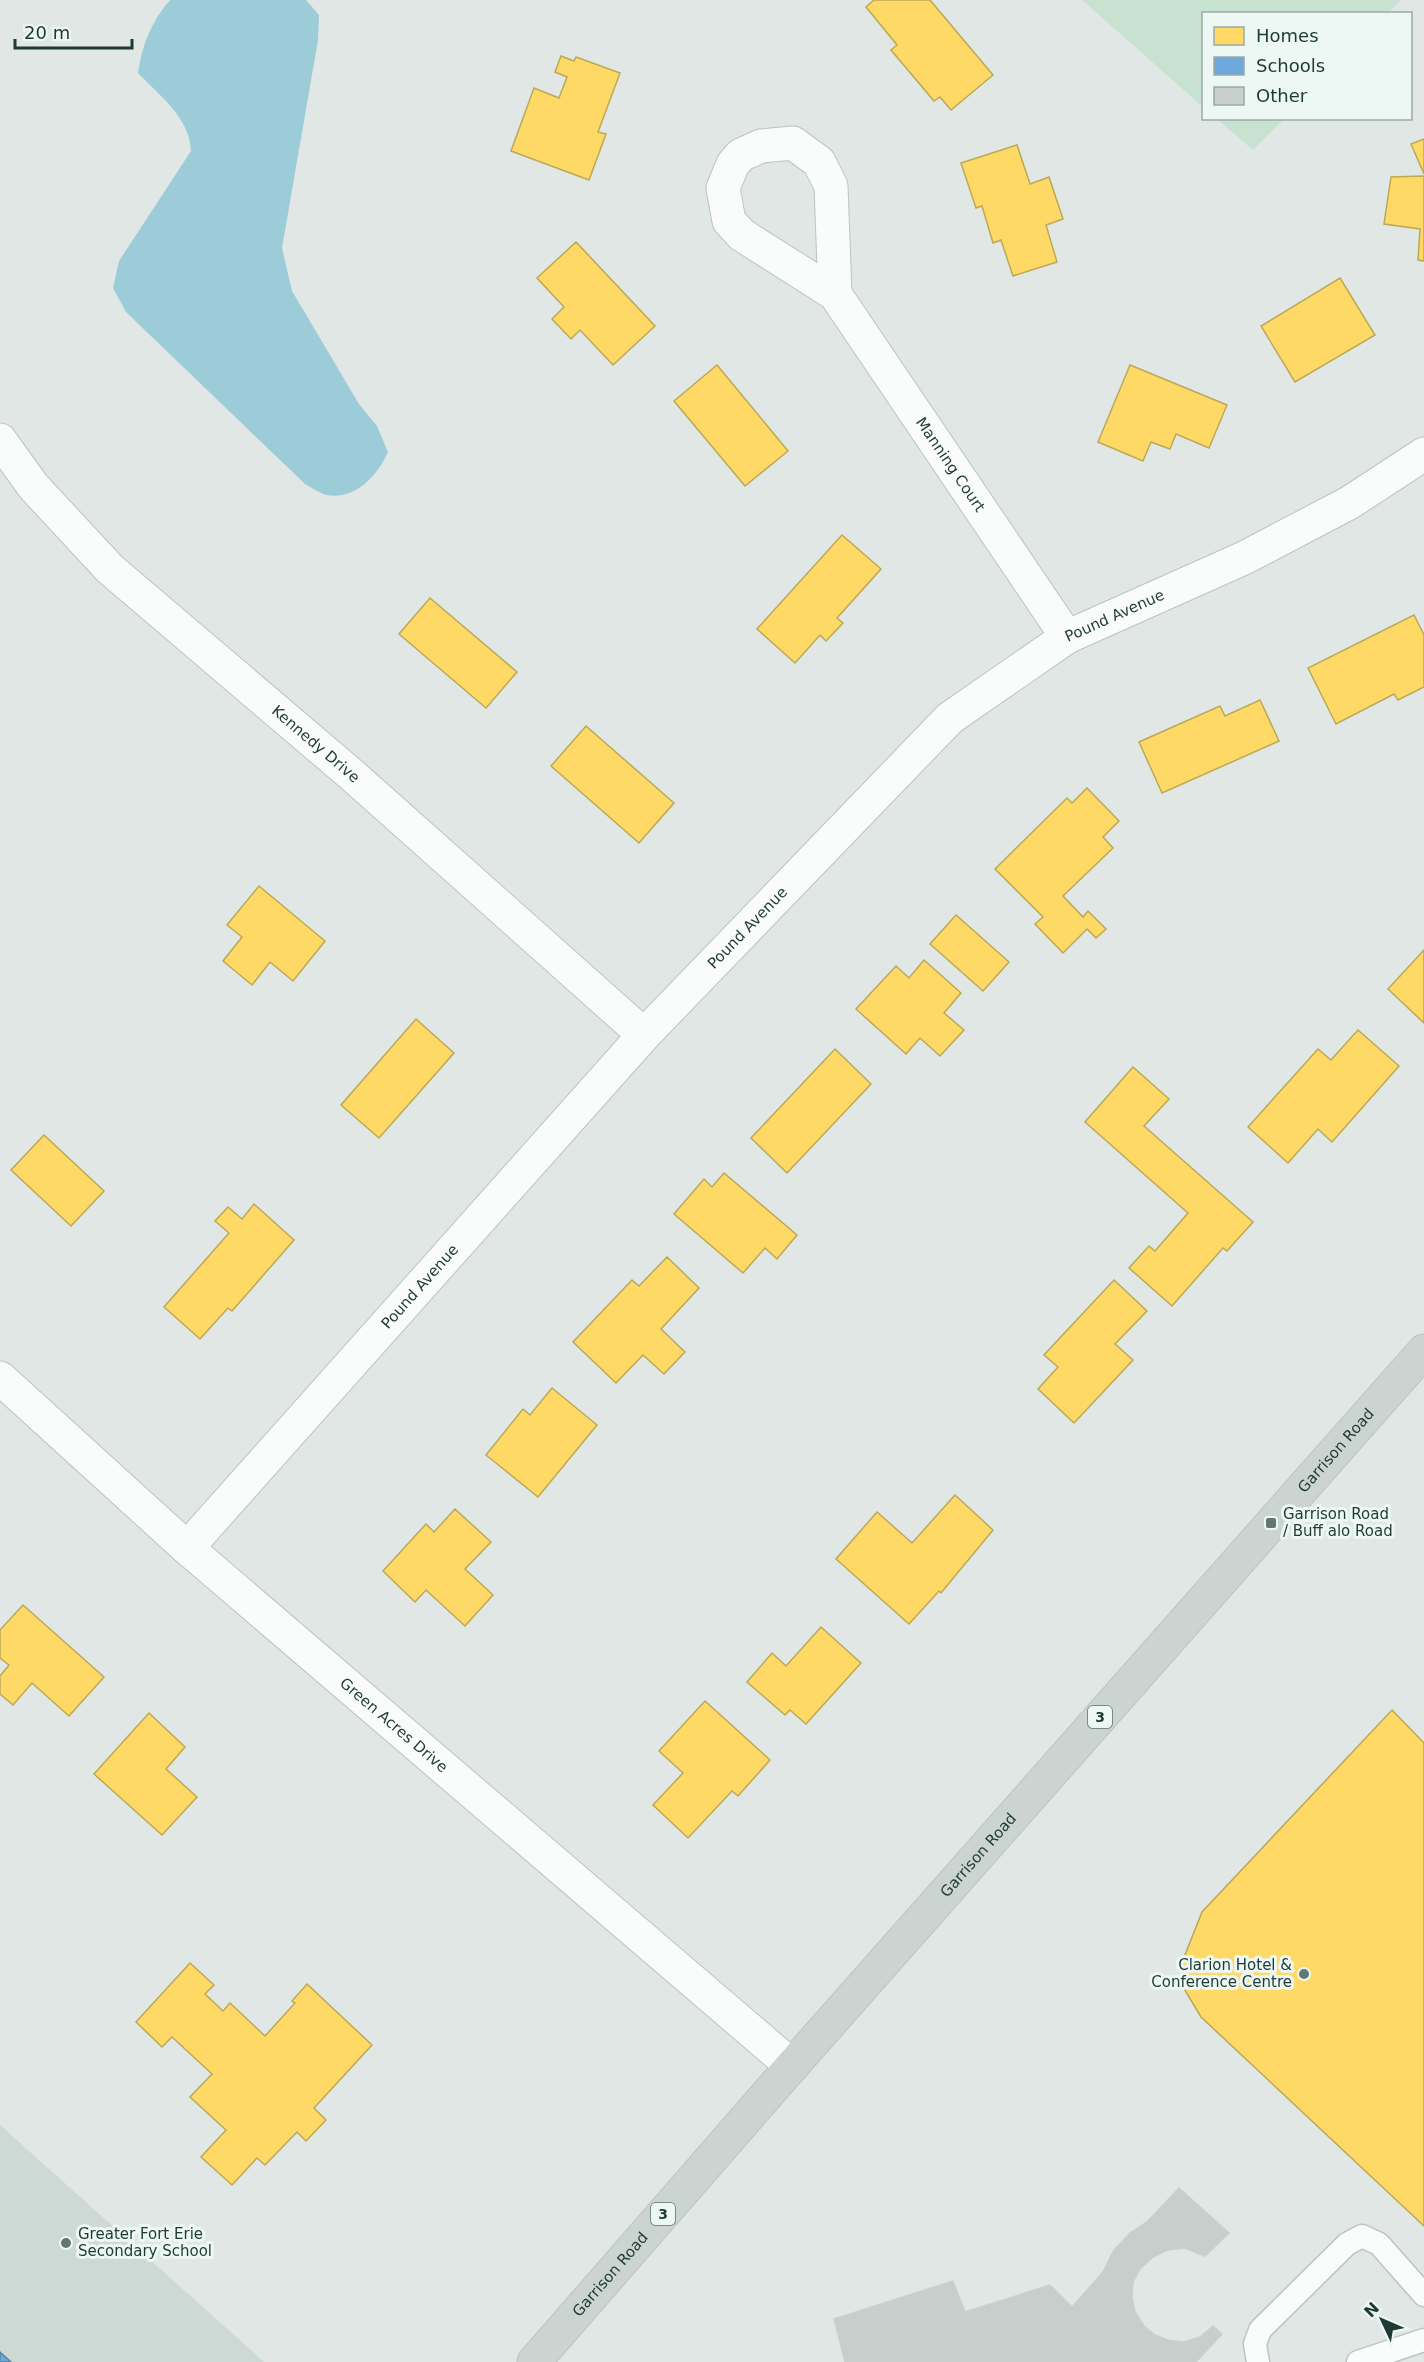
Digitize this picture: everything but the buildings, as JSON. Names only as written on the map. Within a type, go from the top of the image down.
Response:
[{"type":"main road","name":"Garrison Road","points":[[534,2362],[792,2066],[1424,1351]]},
{"type":"street","name":"Manning Court","points":[[835,294],[831,186],[819,162],[793,144],[761,146],[741,155],[733,164],[723,188],[729,221],[742,235],[835,294],[1067,637]]},
{"type":"street","name":"Kennedy Drive","points":[[0,440],[33,486],[110,569],[352,775],[644,1035]]},
{"type":"street","name":"Pound Avenue","points":[[186,1548],[644,1035],[950,717],[1067,637],[1244,558],[1349,503],[1424,454]]},
{"type":"street","name":"Green Acres Drive","points":[[0,1378],[186,1548],[792,2066]]},
{"type":"lane","points":[[1258,2362],[1255,2344],[1260,2330],[1347,2244],[1362,2236],[1379,2244],[1424,2295]]},
{"type":"lane","points":[[1358,2362],[1424,2340]]},
{"type":"shaded area","name":"Greater Fort Erie Secondary School","points":[[0,2125],[264,2362],[0,2362]]},
{"type":"green space","points":[[1082,0],[1401,0],[1389,12],[1202,12],[1202,106]]},
{"type":"green space","points":[[1218,120],[1283,120],[1253,150]]},
{"type":"water","points":[[170,0],[306,0],[319,15],[318,40],[282,248],[292,291],[359,404],[377,426],[388,452],[378,470],[364,484],[347,494],[326,495],[305,484],[126,312],[113,288],[119,261],[191,151],[189,139],[180,118],[138,73],[148,34]]},
{"type":"place","name":"Garrison Road / Buff alo Road","points":[[1271,1523]]},
{"type":"place","name":"Clarion Hotel & Conference Centre","points":[[1304,1974]]},
{"type":"place","name":"Greater Fort Erie Secondary School","points":[[66,2243]]}]
